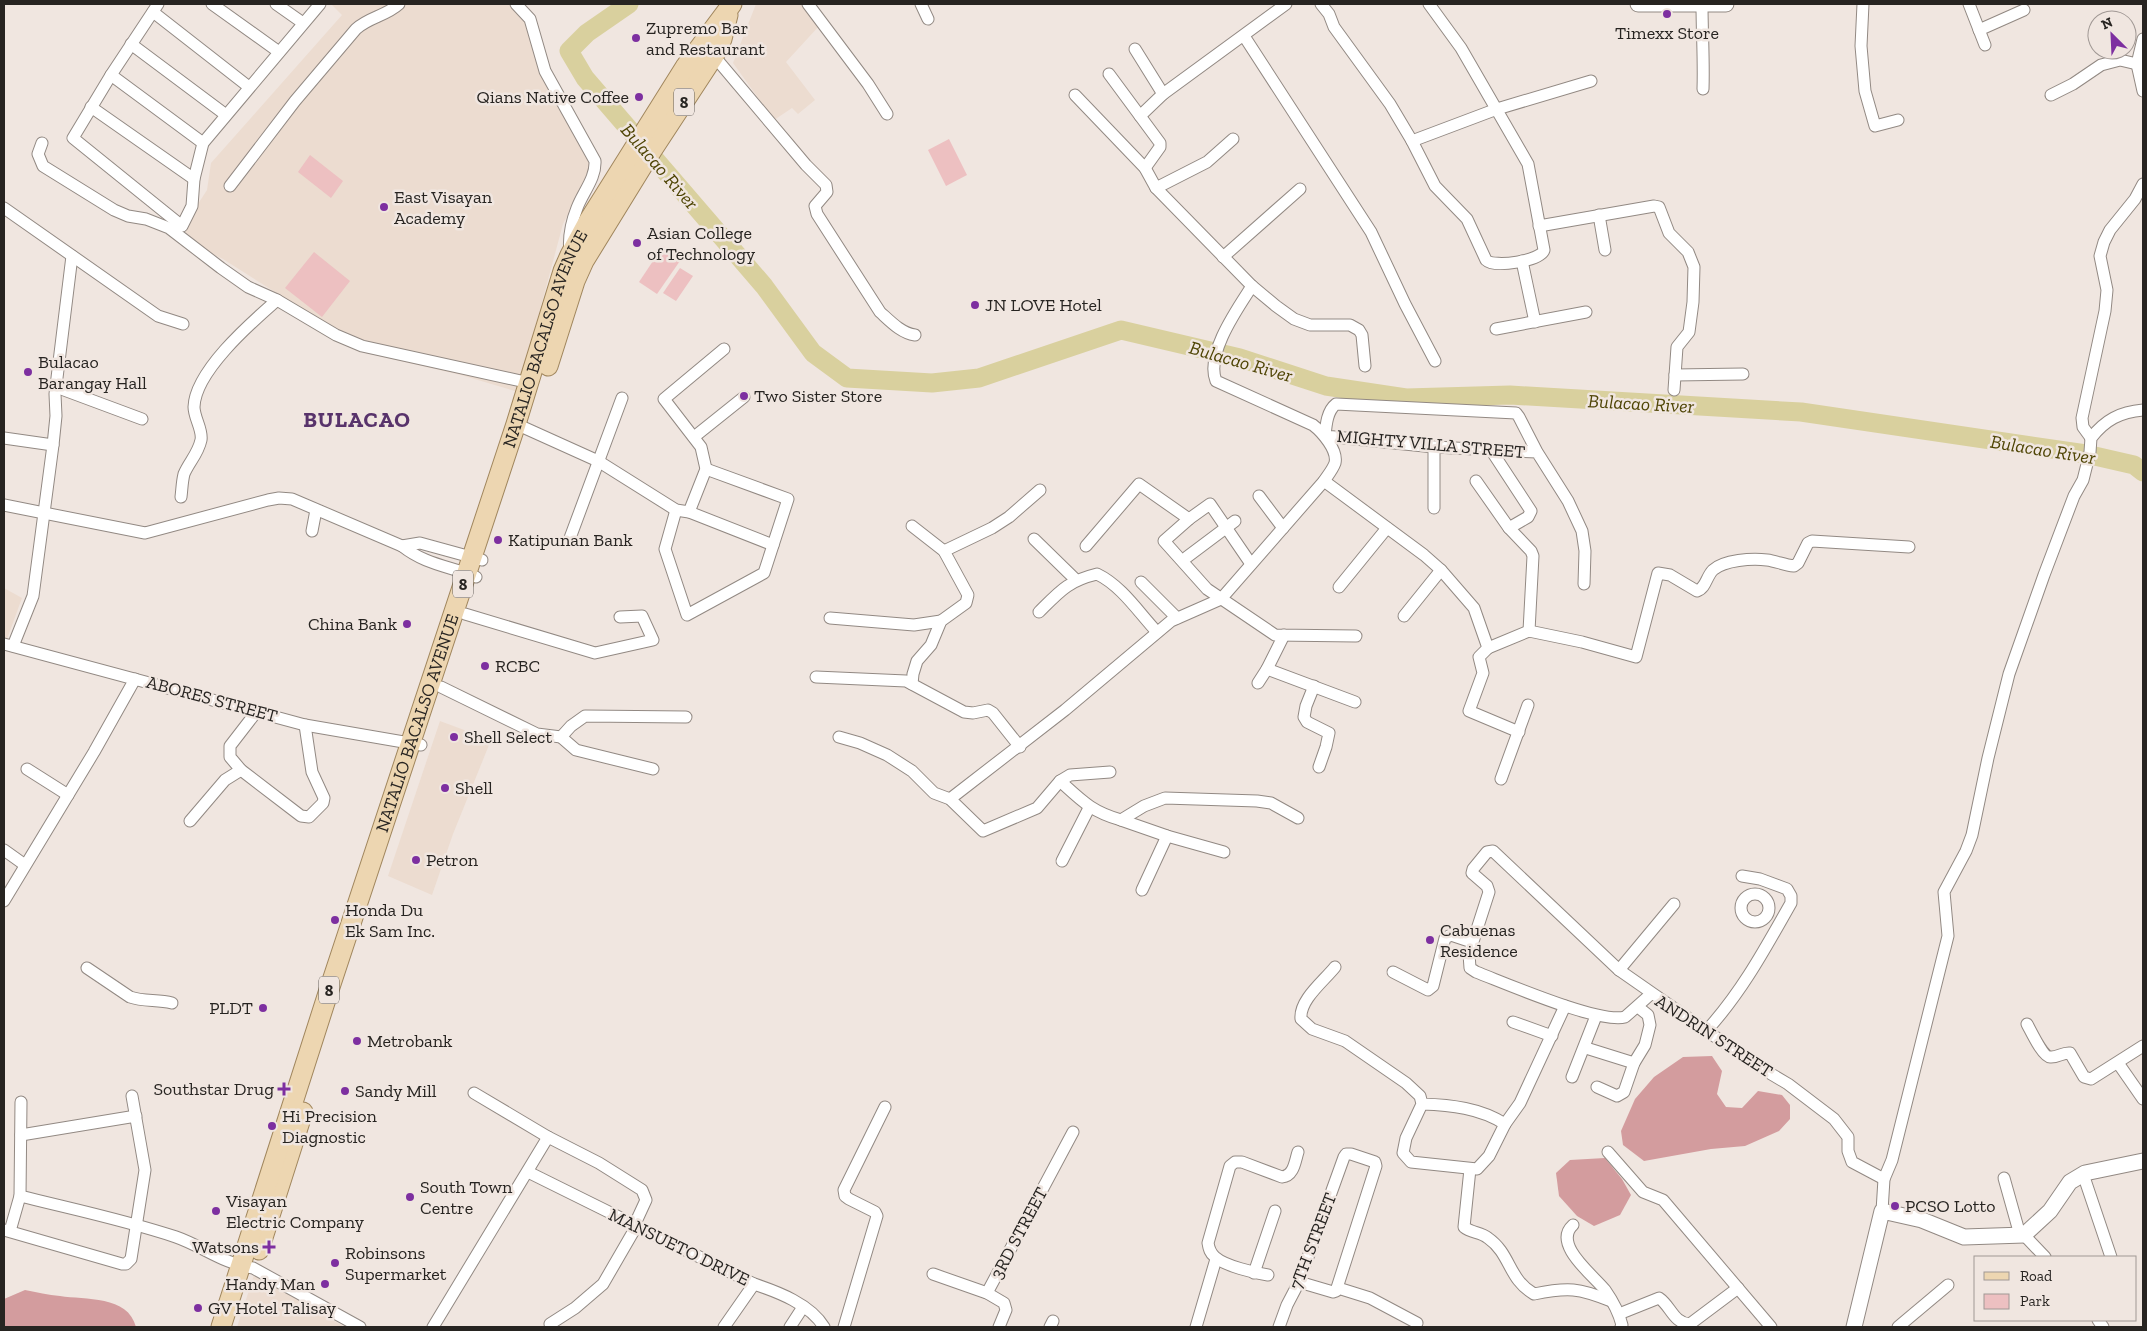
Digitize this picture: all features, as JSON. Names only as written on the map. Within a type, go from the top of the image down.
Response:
[{"type":"main road","name":"NATALIO BACALSO AVENUE","points":[[522,426],[530,382],[554,296],[628,174],[707,52],[731,6]]},
{"type":"main road","name":"NATALIO BACALSO AVENUE","points":[[221,1327],[283,1179],[416,745],[522,426],[568,300],[577,258]]},
{"type":"main road","name":"NATALIO BACALSO AVENUE","points":[[416,745],[441,687],[465,614],[474,567]]},
{"type":"main road","name":"NATALIO BACALSO AVENUE","points":[[233,1327],[247,1267]]},
{"type":"street","points":[[212,4],[279,52]]},
{"type":"street","points":[[276,4],[303,23]]},
{"type":"street","points":[[249,87],[155,8],[110,75],[74,138],[182,226],[192,206],[194,179],[203,143],[320,4]]},
{"type":"street","points":[[230,186],[295,101],[356,29],[364,22],[384,15],[399,4]]},
{"type":"street","points":[[516,4],[530,19],[545,71],[596,161],[596,170],[577,208],[568,237],[577,258]]},
{"type":"street","points":[[808,4],[868,84],[887,114]]},
{"type":"street","points":[[921,4],[928,18]]},
{"type":"street","points":[[1140,116],[1163,94],[1286,4]]},
{"type":"street","points":[[1322,4],[1329,14],[1334,27],[1390,104],[1435,186],[1467,219],[1486,260],[1494,264],[1536,258],[1543,254],[1544,250],[1528,164],[1461,48],[1429,4]]},
{"type":"street","points":[[1638,4],[1726,4]]},
{"type":"street","points":[[1702,4],[1703,90]]},
{"type":"street","points":[[1863,4],[1861,46],[1865,91],[1875,126],[1898,120]]},
{"type":"street","points":[[1969,4],[1985,45]]},
{"type":"street","points":[[1979,30],[2024,10]]},
{"type":"street","points":[[1244,36],[1371,232],[1404,304],[1435,361]]},
{"type":"street","points":[[2143,39],[2137,64],[2143,91]]},
{"type":"street","points":[[131,44],[226,115]]},
{"type":"street","points":[[1135,49],[1163,94]]},
{"type":"street","points":[[707,52],[806,165],[826,185],[826,192],[815,206],[817,214],[880,312],[892,323],[915,335]]},
{"type":"street","points":[[2051,94],[2073,84],[2101,65],[2120,60],[2137,64]]},
{"type":"street","points":[[1109,74],[1160,145],[1145,168]]},
{"type":"street","points":[[110,75],[203,143]]},
{"type":"street","points":[[1412,141],[1497,109],[1591,81]]},
{"type":"street","points":[[1075,95],[1145,168],[1156,188],[1252,286],[1276,306],[1310,325],[1350,325],[1359,330],[1362,335],[1365,366]]},
{"type":"street","points":[[91,108],[194,179]]},
{"type":"street","points":[[1156,188],[1206,162],[1233,140]]},
{"type":"street","points":[[42,143],[38,154],[43,166],[114,210],[169,228],[220,268],[248,287],[277,300],[336,335],[362,346],[530,382]]},
{"type":"street","points":[[2091,438],[2082,428],[2082,418],[2105,311],[2107,290],[2100,256],[2110,230],[2143,184]]},
{"type":"street","points":[[1223,257],[1300,189]]},
{"type":"street","points":[[1539,226],[1654,206],[1659,207],[1669,233],[1688,252],[1692,260],[1692,302],[1688,332],[1676,347],[1674,390]]},
{"type":"street","points":[[4,208],[158,316],[183,324]]},
{"type":"street","points":[[1599,215],[1605,250]]},
{"type":"street","points":[[8,645],[33,596],[53,445],[56,387],[72,256]]},
{"type":"street","points":[[1522,261],[1535,322]]},
{"type":"street","points":[[950,799],[1020,747],[1156,632],[1177,618],[1221,599],[1335,465],[1335,458],[1325,436],[1313,425],[1216,381],[1213,374],[1214,364],[1224,331],[1252,286]]},
{"type":"street","points":[[181,497],[185,473],[193,461],[201,437],[194,406],[200,386],[215,362],[242,331],[277,300]]},
{"type":"street","points":[[1496,329],[1586,312]]},
{"type":"street","points":[[689,512],[706,469],[701,446],[664,399],[724,349]]},
{"type":"street","points":[[1675,375],[1743,374]]},
{"type":"street","points":[[56,387],[142,419]]},
{"type":"street","points":[[694,437],[744,397]]},
{"type":"street","points":[[570,538],[622,398]]},
{"type":"street","points":[[1325,436],[1331,409],[1336,404],[1516,413],[1520,417],[1537,452],[1568,501],[1582,531],[1585,551],[1584,584]]},
{"type":"street","points":[[1854,1327],[1882,1210],[1884,1179],[1892,1160],[1948,936],[1944,892],[1966,852],[1972,835],[1988,758],[2009,674],[2044,575],[2082,480],[2090,452],[2091,438],[2110,419],[2122,414],[2143,410]]},
{"type":"street","points":[[522,426],[598,462],[676,510],[689,512],[773,545]]},
{"type":"street","name":"MIGHTY VILLA STREET","points":[[1325,436],[1434,447],[1537,452]]},
{"type":"street","points":[[4,438],[53,445]]},
{"type":"street","points":[[1434,447],[1434,508]]},
{"type":"street","points":[[1491,450],[1531,511],[1528,517],[1508,528]]},
{"type":"street","points":[[676,510],[665,549],[687,615],[764,573],[788,498],[706,469]]},
{"type":"street","points":[[1324,480],[1424,555],[1441,570],[1474,608],[1488,648]]},
{"type":"street","points":[[1476,481],[1508,528],[1533,556],[1529,631]]},
{"type":"street","points":[[1086,546],[1139,484],[1189,519]]},
{"type":"street","points":[[944,551],[992,528],[1009,517],[1040,490]]},
{"type":"street","points":[[1259,496],[1283,528]]},
{"type":"street","points":[[4,505],[145,533],[279,498],[292,499],[402,546],[430,564],[474,567]]},
{"type":"street","points":[[1251,564],[1231,524],[1210,504],[1165,538],[1165,543],[1207,589],[1275,635],[1356,636]]},
{"type":"street","points":[[312,531],[316,510]]},
{"type":"street","points":[[1188,557],[1231,524]]},
{"type":"street","points":[[830,618],[909,625],[941,621],[966,603],[968,595],[944,551],[912,526]]},
{"type":"street","points":[[1339,587],[1386,528]]},
{"type":"street","points":[[1034,539],[1076,580]]},
{"type":"street","points":[[1520,732],[1469,711],[1483,673],[1479,657],[1488,648],[1529,631],[1636,657],[1658,573],[1670,575],[1696,591],[1704,586],[1709,575],[1715,569],[1723,565],[1757,559],[1794,566],[1798,563],[1808,543],[1812,541],[1889,548],[1909,547]]},
{"type":"street","points":[[402,546],[420,544],[474,567]]},
{"type":"street","points":[[1404,616],[1441,570]]},
{"type":"street","points":[[1039,612],[1066,586],[1076,580],[1098,574],[1107,579],[1156,632]]},
{"type":"street","points":[[1141,582],[1177,618]]},
{"type":"street","points":[[465,614],[595,654],[653,640],[642,616],[620,617]]},
{"type":"street","points":[[912,684],[917,661],[931,646],[941,621]]},
{"type":"street","points":[[1258,682],[1267,669],[1284,635]]},
{"type":"street","name":"ABORES STREET","points":[[8,645],[305,725],[416,745]]},
{"type":"street","points":[[1267,669],[1355,702]]},
{"type":"street","points":[[816,677],[856,680],[900,680],[912,684],[964,712],[973,714],[988,710],[993,713],[1020,747]]},
{"type":"street","points":[[4,902],[134,679]]},
{"type":"street","points":[[1314,686],[1304,717],[1307,722],[1329,732],[1328,741],[1319,767]]},
{"type":"street","points":[[441,687],[537,734],[561,737],[576,750],[653,769]]},
{"type":"street","points":[[1501,779],[1520,732],[1528,705]]},
{"type":"street","points":[[258,711],[230,746],[230,757],[241,770],[301,816],[309,817],[323,803],[324,798],[312,772],[305,725]]},
{"type":"street","points":[[561,737],[571,726],[586,716],[686,717]]},
{"type":"street","points":[[839,737],[860,743],[887,755],[912,771],[934,793],[950,799],[980,830],[985,830],[1037,808],[1060,781],[1070,775],[1110,772]]},
{"type":"street","points":[[26,769],[68,795]]},
{"type":"street","points":[[190,821],[225,780],[241,770]]},
{"type":"street","points":[[1060,781],[1089,808],[1101,814],[1167,836],[1224,852]]},
{"type":"street","points":[[1121,820],[1144,806],[1166,798],[1271,803],[1298,818]]},
{"type":"street","points":[[1062,861],[1089,808]]},
{"type":"street","points":[[1142,890],[1167,836]]},
{"type":"street","points":[[4,850],[25,865]]},
{"type":"street","points":[[1392,972],[1428,990],[1433,986],[1445,938],[1451,935],[1471,948],[1489,892],[1487,886],[1472,873],[1472,870],[1492,850],[1619,970],[1652,993]]},
{"type":"street","points":[[1707,1030],[1722,1013],[1760,959],[1791,903],[1790,891],[1760,879],[1742,876]]},
{"type":"street","points":[[1619,970],[1674,904]]},
{"type":"street","points":[[1768,915],[1779,924]]},
{"type":"street","name":"ANDRIN STREET","points":[[1471,948],[1470,968],[1476,972],[1596,1016],[1624,1018],[1652,993],[1834,1119],[1848,1137],[1848,1151],[1852,1162],[1884,1179]]},
{"type":"street","points":[[1335,967],[1307,1000],[1300,1012],[1301,1019],[1312,1029],[1345,1041],[1406,1083],[1420,1096],[1422,1104],[1406,1138],[1403,1153],[1411,1162],[1477,1169],[1485,1161],[1505,1124],[1520,1103],[1565,1006]]},
{"type":"street","points":[[88,968],[130,997],[138,1000],[158,1000],[172,1003]]},
{"type":"street","points":[[1597,1087],[1617,1096],[1624,1092],[1634,1063],[1645,1045],[1650,1024],[1648,1014],[1638,1006]]},
{"type":"street","points":[[1572,1077],[1586,1048],[1596,1016]]},
{"type":"street","points":[[1513,1022],[1552,1036]]},
{"type":"street","points":[[2027,1024],[2045,1055],[2051,1057],[2068,1052],[2087,1079],[2091,1079],[2143,1046]]},
{"type":"street","points":[[1586,1048],[1634,1063]]},
{"type":"street","points":[[2118,1062],[2143,1099]]},
{"type":"street","points":[[474,1093],[548,1137],[599,1163],[642,1190],[646,1200],[635,1226],[603,1284],[575,1308],[550,1324]]},
{"type":"street","points":[[21,1102],[20,1196],[7,1231],[126,1264],[131,1259],[145,1170],[132,1096]]},
{"type":"street","points":[[1422,1104],[1455,1105],[1494,1117],[1505,1124]]},
{"type":"street","points":[[844,1327],[877,1216],[875,1212],[845,1196],[844,1190],[885,1108]]},
{"type":"street","points":[[21,1135],[136,1116]]},
{"type":"street","name":"3RD STREET","points":[[999,1327],[1006,1307],[1004,1303],[987,1293],[1073,1132]]},
{"type":"street","points":[[433,1327],[548,1137]]},
{"type":"street","points":[[1268,1275],[1254,1273],[1216,1259],[1210,1252],[1208,1243],[1230,1166],[1235,1162],[1242,1162],[1282,1177],[1287,1177],[1291,1173],[1298,1152]]},
{"type":"street","points":[[1608,1152],[1643,1192],[1663,1200],[1771,1327]]},
{"type":"street","name":"7TH STREET","points":[[1279,1327],[1287,1304],[1299,1282],[1346,1154],[1351,1154],[1375,1162],[1376,1166],[1338,1288]]},
{"type":"street","points":[[1882,1210],[1922,1220],[1964,1237],[2022,1235],[2050,1211],[2070,1182],[2083,1174],[2143,1161]]},
{"type":"street","points":[[1470,1169],[1464,1227],[1470,1232],[1487,1237],[1505,1256],[1515,1278],[1524,1288],[1534,1294],[1562,1288],[1588,1292],[1611,1302]]},
{"type":"street","name":"MANSUETO DRIVE","points":[[528,1172],[754,1284],[774,1291],[803,1307],[824,1327]]},
{"type":"street","points":[[2083,1174],[2111,1256]]},
{"type":"street","points":[[2004,1178],[2022,1235],[2044,1256]]},
{"type":"street","points":[[20,1196],[180,1238],[210,1254],[247,1267],[360,1327]]},
{"type":"street","points":[[1254,1273],[1275,1212]]},
{"type":"street","points":[[1573,1225],[1568,1230],[1566,1236],[1567,1245],[1584,1268],[1605,1290],[1619,1314],[1622,1325],[1620,1327]]},
{"type":"street","points":[[1196,1327],[1216,1259]]},
{"type":"street","points":[[933,1274],[987,1293]]},
{"type":"street","points":[[1299,1282],[1333,1292],[1338,1288],[1370,1298],[1417,1323]]},
{"type":"street","points":[[724,1327],[754,1284]]},
{"type":"street","points":[[1898,1327],[1948,1285]]},
{"type":"street","points":[[1619,1314],[1659,1298],[1672,1316],[1684,1324],[1690,1324],[1738,1288]]},
{"type":"street","points":[[791,1327],[803,1307]]},
{"type":"shaded area","name":"East Visayan Academy","points":[[331,4],[511,4],[527,22],[540,73],[592,169],[563,224],[518,392],[461,375],[357,351],[278,294],[223,259],[187,242],[185,224],[207,190],[211,163],[342,15]]},
{"type":"shaded area","points":[[756,4],[803,4],[820,25],[786,62],[815,100],[798,114],[792,108],[774,120],[733,63]]},
{"type":"shaded area","points":[[4,588],[22,598],[7,639],[4,639]]},
{"type":"shaded area","points":[[440,721],[491,740],[453,834],[432,895],[388,876]]},
{"type":"shaded area","points":[[1712,1056],[1722,1071],[1717,1094],[1726,1107],[1742,1108],[1758,1091],[1782,1095],[1790,1105],[1790,1119],[1779,1131],[1745,1146],[1711,1149],[1644,1161],[1623,1145],[1621,1131],[1635,1099],[1654,1077],[1683,1057]]},
{"type":"shaded area","points":[[1605,1158],[1622,1179],[1631,1195],[1620,1215],[1594,1226],[1577,1216],[1559,1196],[1556,1173],[1570,1160]]},
{"type":"shaded area","points":[[254,1275],[345,1327],[237,1327]]},
{"type":"shaded area","points":[[25,1290],[56,1296],[93,1299],[115,1304],[124,1309],[136,1327],[4,1327],[4,1299]]},
{"type":"green space","points":[[949,139],[967,175],[946,186],[928,150]]},
{"type":"green space","points":[[310,155],[343,181],[331,198],[298,172]]},
{"type":"green space","points":[[663,246],[682,258],[657,294],[639,282]]},
{"type":"green space","points":[[314,252],[350,281],[322,317],[285,288]]},
{"type":"green space","points":[[680,268],[693,276],[676,301],[663,293]]},
{"type":"waterway","name":"Bulacao River","points":[[629,4],[587,33],[569,51],[585,78],[764,286],[813,353],[847,378],[932,383],[979,378],[1121,330],[1240,358],[1326,386],[1406,398],[1510,395],[1801,412],[2086,454],[2134,465],[2143,472]]},
{"type":"place","name":"Timexx Store","points":[[1667,14]]},
{"type":"place","name":"Zupremo Bar and Restaurant","points":[[636,38]]},
{"type":"place","name":"Qians Native Coffee","points":[[639,97]]},
{"type":"place","name":"East Visayan Academy","points":[[384,207]]},
{"type":"place","name":"Asian College of Technology","points":[[637,243]]},
{"type":"place","name":"JN LOVE Hotel","points":[[975,305]]},
{"type":"place","name":"Bulacao Barangay Hall","points":[[28,372]]},
{"type":"place","name":"Two Sister Store","points":[[744,396]]},
{"type":"place","name":"Katipunan Bank","points":[[498,540]]},
{"type":"place","name":"China Bank","points":[[407,624]]},
{"type":"place","name":"RCBC","points":[[485,666]]},
{"type":"place","name":"Shell Select","points":[[454,737]]},
{"type":"place","name":"Shell","points":[[445,788]]},
{"type":"place","name":"Petron","points":[[416,860]]},
{"type":"place","name":"Honda Du Ek Sam Inc.","points":[[335,920]]},
{"type":"place","name":"Cabuenas Residence","points":[[1430,940]]},
{"type":"place","name":"PLDT","points":[[263,1008]]},
{"type":"place","name":"Metrobank","points":[[357,1041]]},
{"type":"place","name":"Southstar Drug","points":[[284,1089]]},
{"type":"place","name":"Sandy Mill","points":[[345,1091]]},
{"type":"place","name":"Hi Precision Diagnostic","points":[[272,1126]]},
{"type":"place","name":"South Town Centre","points":[[410,1197]]},
{"type":"place","name":"PCSO Lotto","points":[[1895,1206]]},
{"type":"place","name":"Visayan Electric Company","points":[[216,1211]]},
{"type":"place","name":"Watsons","points":[[269,1247]]},
{"type":"place","name":"Robinsons Supermarket","points":[[335,1263]]},
{"type":"place","name":"Handy Man","points":[[325,1284]]},
{"type":"place","name":"GV Hotel Talisay","points":[[198,1308]]},
{"type":"district","name":"BULACAO","points":[[357,419]]}]
